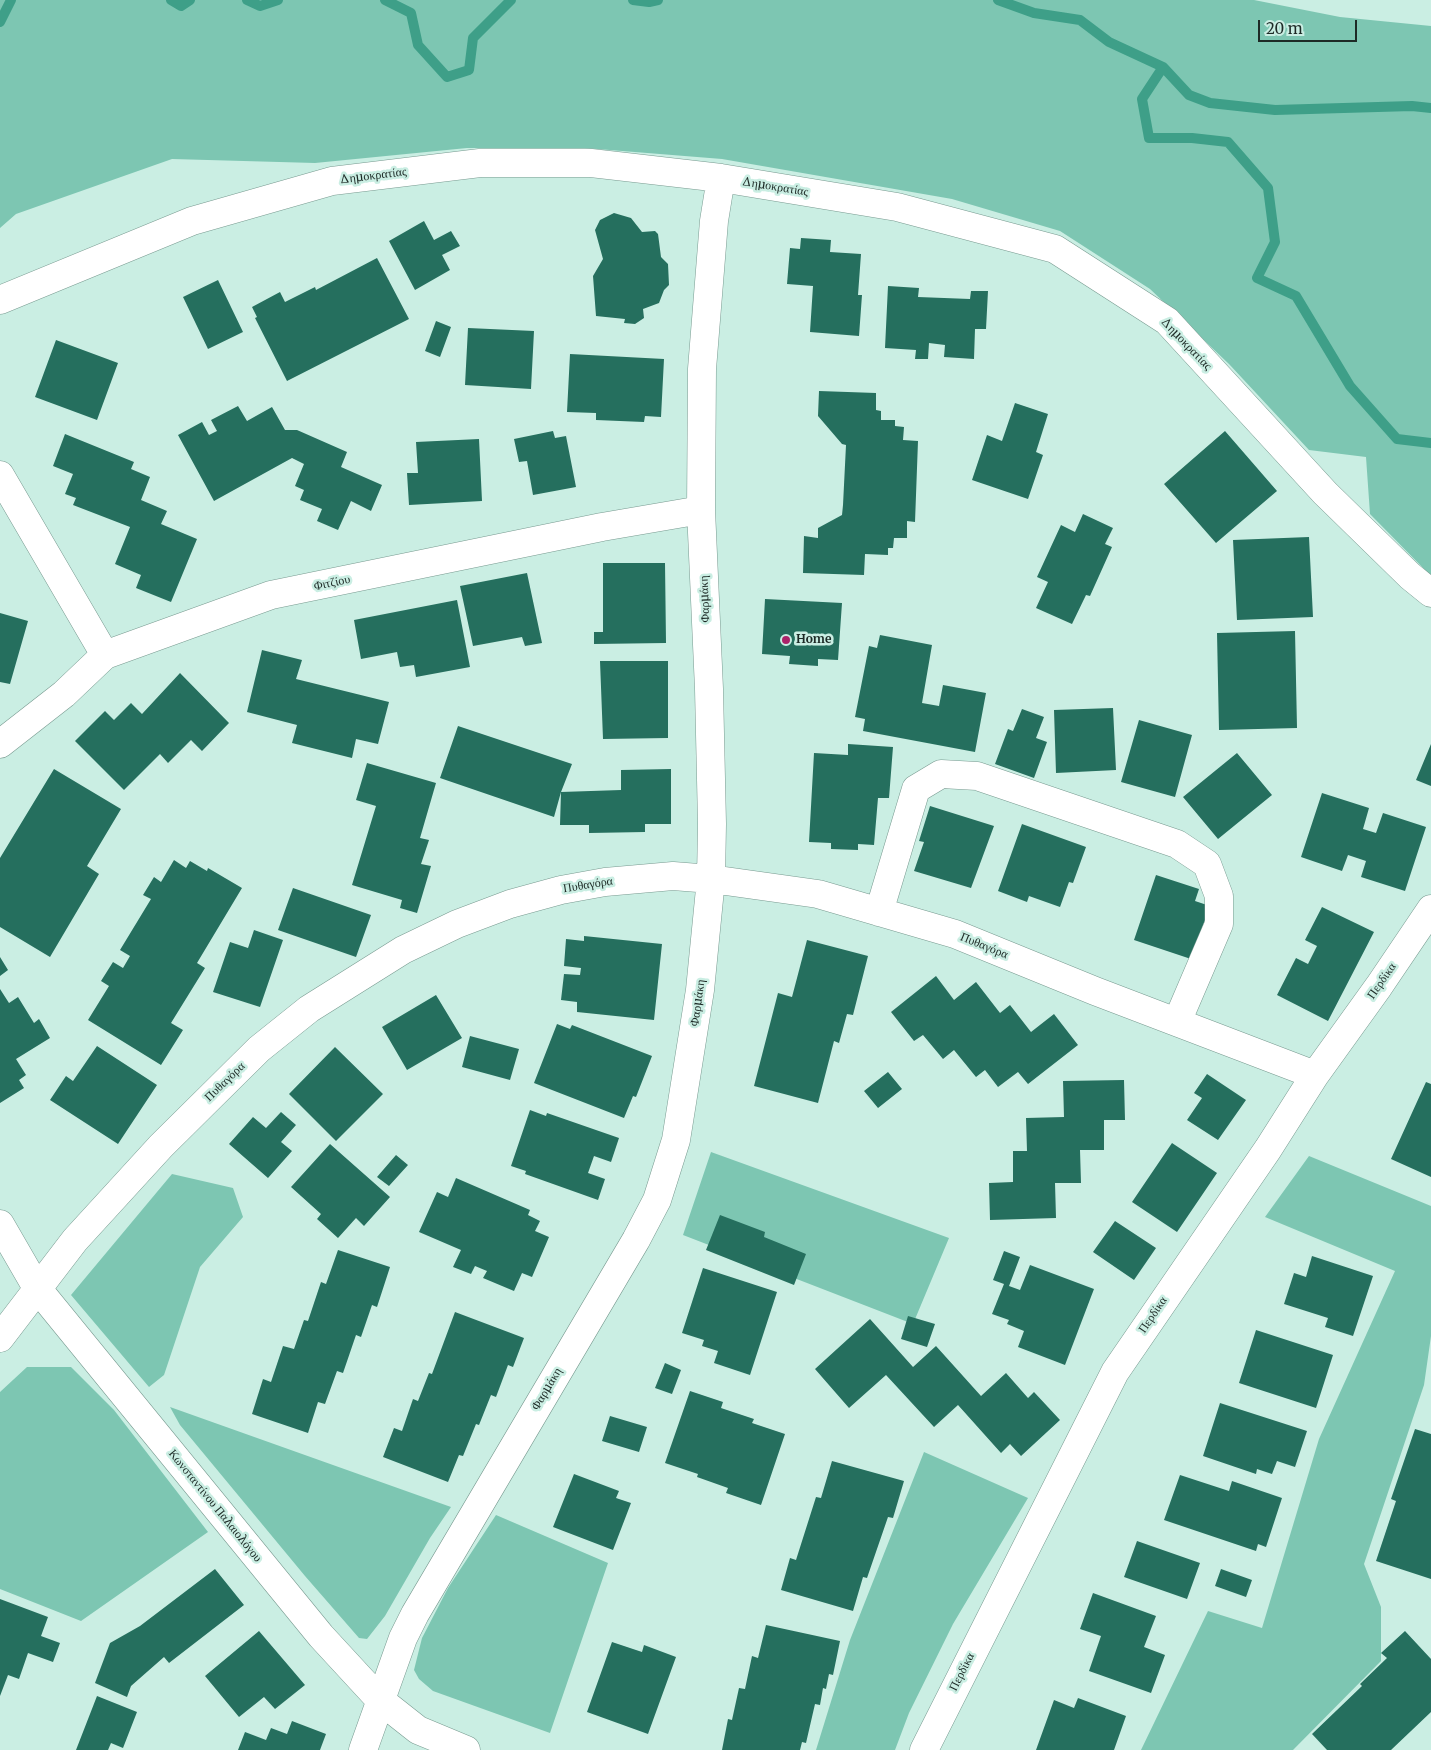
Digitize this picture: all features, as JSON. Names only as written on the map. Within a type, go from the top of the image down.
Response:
[{"type":"street","name":"Δημοκρατίας","points":[[0,300],[192,221],[332,181],[480,163],[591,163],[721,178],[897,207],[1055,250],[1167,321],[1325,493],[1410,576],[1431,593]]},
{"type":"street","name":"Φαρμάκη","points":[[362,1750],[403,1638],[432,1583],[636,1240],[663,1184],[676,1140],[700,990],[711,878],[712,824],[709,689],[701,510],[702,369],[714,221],[721,178]]},
{"type":"street","points":[[0,475],[105,655]]},
{"type":"street","name":"Φιτζίου","points":[[0,744],[64,694],[105,655],[270,595],[602,527],[701,510]]},
{"type":"street","points":[[879,912],[916,790],[941,774],[977,776],[1177,844],[1207,864],[1219,896],[1219,924],[1177,1022]]},
{"type":"street","name":"Πυθαγόρα","points":[[0,1338],[75,1240],[200,1106],[259,1049],[309,1009],[402,950],[457,924],[561,890],[624,880],[673,876],[711,878],[818,894],[955,934],[1095,991],[1315,1075]]},
{"type":"street","name":"Περδίκα","points":[[924,1750],[1115,1372],[1268,1148],[1315,1075],[1431,909]]},
{"type":"street","name":"Κωνσταντίνου Παλαιολόγου","points":[[0,1224],[37,1288],[321,1636],[380,1700],[418,1730],[466,1750]]},
{"type":"green space","points":[[0,0],[1254,0],[1340,17],[1431,26],[1431,576],[1370,514],[1366,457],[1309,450],[1229,364],[1150,289],[1060,231],[952,199],[722,159],[585,148],[467,148],[315,163],[172,159],[16,214],[0,228]]},
{"type":"green space","points":[[711,1152],[949,1238],[913,1324],[683,1235]]},
{"type":"green space","points":[[1309,1156],[1431,1206],[1431,1336],[1424,1385],[1364,1564],[1381,1607],[1381,1661],[1293,1750],[1141,1750],[1208,1611],[1262,1628],[1319,1439],[1395,1271],[1265,1217]]},
{"type":"green space","points":[[172,1174],[233,1188],[243,1217],[200,1267],[164,1375],[149,1387],[71,1295]]},
{"type":"green space","points":[[27,1367],[71,1367],[114,1410],[208,1532],[81,1621],[0,1589],[0,1392]]},
{"type":"green space","points":[[170,1407],[451,1507],[430,1538],[385,1616],[367,1639],[359,1638],[305,1576],[180,1425]]},
{"type":"green space","points":[[924,1452],[1028,1498],[953,1624],[909,1713],[895,1750],[816,1750],[850,1640]]},
{"type":"green space","points":[[496,1515],[608,1563],[550,1733],[433,1691],[419,1679],[414,1670],[422,1638],[448,1588]]},
{"type":"building","points":[[614,213],[631,218],[642,232],[655,231],[658,234],[661,257],[668,264],[669,285],[664,290],[659,303],[643,309],[644,318],[635,324],[624,323],[625,319],[596,316],[593,276],[603,259],[595,230],[600,220]]},
{"type":"building","points":[[424,221],[434,240],[451,231],[460,246],[442,255],[450,270],[415,290],[389,241]]},
{"type":"building","points":[[801,238],[831,240],[830,252],[861,254],[858,295],[862,295],[859,336],[810,332],[813,286],[787,284],[790,248],[800,249]]},
{"type":"building","points":[[377,258],[409,319],[287,381],[255,318],[257,317],[252,307],[280,292],[285,302],[315,287],[316,290]]},
{"type":"building","points":[[218,280],[243,332],[208,349],[183,297]]},
{"type":"building","points":[[888,286],[919,288],[918,297],[970,299],[971,291],[988,291],[986,329],[975,329],[974,359],[944,357],[945,345],[929,343],[928,359],[915,359],[916,350],[885,348]]},
{"type":"building","points":[[436,321],[451,327],[440,357],[425,351]]},
{"type":"building","points":[[468,328],[534,331],[531,389],[465,385]]},
{"type":"building","points":[[56,340],[118,363],[97,420],[35,397]]},
{"type":"building","points":[[570,354],[664,359],[661,417],[645,416],[644,422],[596,420],[596,413],[567,412]]},
{"type":"building","points":[[819,391],[876,393],[876,410],[881,411],[881,420],[895,420],[895,426],[904,427],[903,440],[918,441],[915,522],[907,521],[907,538],[894,538],[893,548],[888,548],[888,555],[865,554],[864,575],[803,573],[804,536],[818,538],[818,528],[842,515],[843,505],[846,445],[842,444],[818,416]]},
{"type":"building","points":[[1015,403],[1048,414],[1036,452],[1043,455],[1028,499],[972,480],[987,435],[1002,441]]},
{"type":"building","points":[[238,406],[247,421],[272,407],[285,430],[297,430],[347,452],[341,467],[382,485],[371,511],[351,501],[338,530],[317,521],[322,509],[300,500],[304,490],[295,486],[304,464],[292,458],[214,501],[178,435],[202,422],[209,435],[217,431],[211,420]]},
{"type":"building","points":[[553,431],[555,438],[566,436],[576,487],[533,495],[527,461],[519,462],[514,439]]},
{"type":"building","points":[[1225,431],[1277,491],[1216,543],[1164,484]]},
{"type":"building","points":[[65,434],[134,462],[131,469],[150,477],[141,500],[167,511],[161,524],[197,539],[171,602],[136,588],[141,575],[115,564],[130,527],[73,505],[76,498],[65,494],[73,474],[53,466]]},
{"type":"building","points":[[479,439],[482,501],[409,505],[407,473],[418,473],[416,442]]},
{"type":"building","points":[[1083,514],[1113,528],[1105,544],[1112,547],[1090,596],[1086,595],[1072,624],[1036,608],[1048,582],[1037,577],[1061,525],[1075,532]]},
{"type":"building","points":[[1309,537],[1313,617],[1237,620],[1233,540]]},
{"type":"building","points":[[603,563],[665,563],[666,643],[594,644],[594,632],[603,632]]},
{"type":"building","points":[[527,573],[542,643],[525,646],[522,637],[473,646],[460,586]]},
{"type":"building","points":[[765,599],[842,603],[838,660],[818,659],[818,666],[789,664],[790,656],[762,654]]},
{"type":"building","points":[[457,600],[470,667],[416,677],[414,665],[400,667],[397,652],[361,659],[354,620]]},
{"type":"building","points":[[0,613],[28,621],[10,684],[0,682]]},
{"type":"building","points":[[1295,631],[1297,728],[1219,730],[1217,633]]},
{"type":"building","points":[[880,635],[932,645],[922,703],[939,706],[943,685],[986,693],[975,752],[863,731],[865,719],[855,717],[869,646],[877,648]]},
{"type":"building","points":[[262,650],[302,660],[296,679],[389,702],[378,744],[356,739],[352,758],[292,743],[297,725],[247,712]]},
{"type":"building","points":[[600,661],[668,661],[668,738],[603,739]]},
{"type":"building","points":[[180,673],[229,723],[202,751],[191,740],[168,763],[160,754],[124,790],[75,741],[105,711],[114,720],[131,703],[142,714]]},
{"type":"building","points":[[1113,708],[1116,770],[1056,773],[1054,710]]},
{"type":"building","points":[[1022,709],[1044,717],[1036,738],[1047,742],[1034,778],[995,764],[1008,729],[1013,731]]},
{"type":"building","points":[[1139,720],[1192,735],[1175,797],[1121,782]]},
{"type":"building","points":[[458,726],[572,764],[554,817],[440,778]]},
{"type":"building","points":[[848,744],[893,747],[889,798],[878,798],[874,845],[858,844],[858,850],[831,849],[831,843],[809,842],[814,753],[848,755]]},
{"type":"building","points":[[1431,744],[1431,786],[1416,780]]},
{"type":"building","points":[[1237,753],[1272,795],[1218,839],[1183,797]]},
{"type":"building","points":[[367,763],[436,783],[420,838],[429,840],[421,864],[431,866],[417,913],[400,908],[402,900],[352,885],[376,806],[356,800]]},
{"type":"building","points":[[54,769],[121,809],[87,866],[99,874],[50,957],[0,927],[0,858]]},
{"type":"building","points":[[671,769],[671,824],[645,824],[645,832],[589,833],[589,825],[560,825],[561,792],[621,790],[621,770]]},
{"type":"building","points":[[1322,793],[1369,808],[1363,829],[1376,833],[1383,813],[1426,827],[1405,891],[1361,877],[1366,861],[1348,855],[1342,871],[1301,857]]},
{"type":"building","points":[[930,806],[994,826],[971,888],[914,871],[924,842],[919,841]]},
{"type":"building","points":[[1022,824],[1086,847],[1073,883],[1069,882],[1060,907],[1029,896],[1027,902],[998,891]]},
{"type":"building","points":[[174,860],[186,868],[190,861],[207,871],[208,868],[242,888],[197,963],[205,968],[171,1023],[183,1030],[161,1065],[88,1020],[109,986],[101,981],[113,962],[123,968],[130,956],[120,950],[151,899],[143,895],[154,877],[161,882]]},
{"type":"building","points":[[1156,875],[1199,889],[1195,901],[1210,906],[1191,959],[1134,940]]},
{"type":"building","points":[[293,888],[371,915],[356,957],[278,930]]},
{"type":"building","points":[[1322,907],[1374,932],[1328,1021],[1277,995],[1296,958],[1308,964],[1317,946],[1305,940]]},
{"type":"building","points":[[254,930],[283,940],[260,1007],[213,992],[230,942],[248,948]]},
{"type":"building","points":[[584,936],[662,944],[654,1020],[577,1012],[577,1002],[561,1000],[564,974],[580,975],[581,968],[564,966],[566,939],[584,941]]},
{"type":"building","points":[[807,940],[868,956],[853,1015],[847,1014],[839,1043],[834,1041],[818,1103],[754,1086],[778,993],[792,997]]},
{"type":"building","points":[[0,957],[8,970],[0,976]]},
{"type":"building","points":[[936,976],[954,1000],[976,982],[1000,1013],[1010,1005],[1031,1032],[1054,1014],[1078,1045],[1028,1084],[1018,1072],[998,1087],[985,1070],[976,1077],[954,1050],[943,1059],[923,1035],[914,1041],[891,1012]]},
{"type":"building","points":[[0,989],[9,1003],[18,997],[34,1023],[39,1019],[50,1038],[16,1059],[26,1075],[19,1080],[24,1088],[0,1103]]},
{"type":"building","points":[[436,995],[462,1038],[407,1070],[382,1027]]},
{"type":"building","points":[[557,1024],[570,1029],[572,1025],[652,1056],[636,1097],[633,1096],[624,1118],[534,1083]]},
{"type":"building","points":[[470,1036],[519,1049],[510,1080],[462,1067]]},
{"type":"building","points":[[97,1046],[157,1085],[118,1144],[50,1100],[66,1076],[73,1081]]},
{"type":"building","points":[[335,1047],[383,1094],[336,1141],[289,1094]]},
{"type":"building","points":[[888,1072],[902,1089],[878,1108],[864,1091]]},
{"type":"building","points":[[1207,1074],[1246,1100],[1218,1140],[1187,1120],[1202,1098],[1194,1093]]},
{"type":"building","points":[[1124,1080],[1125,1120],[1104,1120],[1104,1150],[1080,1150],[1081,1183],[1055,1183],[1056,1218],[990,1220],[989,1183],[1013,1182],[1013,1151],[1027,1151],[1026,1118],[1064,1117],[1063,1081]]},
{"type":"building","points":[[1426,1082],[1431,1084],[1431,1177],[1391,1159]]},
{"type":"building","points":[[530,1110],[546,1116],[547,1113],[619,1138],[611,1162],[594,1156],[588,1173],[605,1179],[598,1200],[525,1174],[526,1171],[511,1166]]},
{"type":"building","points":[[281,1112],[296,1125],[281,1142],[292,1151],[268,1178],[229,1144],[253,1117],[266,1128]]},
{"type":"building","points":[[1172,1143],[1217,1173],[1177,1232],[1132,1202]]},
{"type":"building","points":[[330,1144],[390,1197],[364,1226],[356,1218],[338,1238],[317,1219],[321,1214],[291,1187]]},
{"type":"building","points":[[396,1155],[408,1165],[389,1186],[377,1177]]},
{"type":"building","points":[[456,1178],[530,1210],[528,1215],[540,1221],[535,1231],[549,1237],[532,1277],[522,1273],[514,1291],[483,1278],[487,1271],[475,1266],[471,1274],[453,1267],[461,1250],[419,1232],[437,1192],[448,1197]]},
{"type":"building","points":[[720,1215],[765,1232],[764,1237],[806,1254],[794,1285],[706,1250]]},
{"type":"building","points":[[1115,1221],[1156,1248],[1134,1280],[1093,1252]]},
{"type":"building","points":[[338,1250],[390,1267],[377,1307],[372,1305],[361,1337],[356,1335],[343,1373],[337,1371],[325,1404],[318,1402],[308,1433],[252,1414],[263,1379],[271,1382],[283,1346],[294,1349],[304,1320],[308,1321],[321,1282],[326,1284]]},
{"type":"building","points":[[1004,1251],[1020,1257],[1009,1286],[1020,1290],[1030,1265],[1094,1289],[1065,1365],[1018,1347],[1024,1331],[1007,1324],[1009,1320],[992,1314],[1004,1284],[993,1280]]},
{"type":"building","points":[[1312,1256],[1373,1276],[1353,1336],[1325,1327],[1328,1318],[1284,1304],[1294,1273],[1306,1277]]},
{"type":"building","points":[[703,1268],[777,1292],[750,1375],[714,1363],[718,1351],[702,1346],[704,1340],[682,1333]]},
{"type":"building","points":[[455,1312],[524,1338],[513,1367],[508,1365],[496,1397],[491,1395],[479,1425],[476,1424],[463,1456],[459,1455],[448,1482],[383,1457],[394,1428],[402,1431],[413,1399],[418,1401],[429,1373],[432,1374]]},
{"type":"building","points":[[908,1316],[935,1324],[927,1347],[901,1339]]},
{"type":"building","points":[[870,1319],[913,1367],[936,1346],[981,1396],[1006,1373],[1028,1398],[1034,1392],[1060,1420],[1021,1456],[1010,1444],[1001,1453],[958,1405],[934,1427],[886,1375],[849,1408],[815,1369]]},
{"type":"building","points":[[1256,1330],[1333,1355],[1316,1408],[1239,1383]]},
{"type":"building","points":[[665,1363],[681,1370],[672,1394],[655,1388]]},
{"type":"building","points":[[690,1391],[723,1402],[721,1408],[754,1419],[752,1423],[785,1434],[761,1505],[726,1493],[728,1488],[697,1477],[698,1474],[665,1463]]},
{"type":"building","points":[[1220,1403],[1307,1431],[1295,1467],[1277,1461],[1272,1474],[1257,1469],[1256,1474],[1203,1456]]},
{"type":"building","points":[[610,1416],[647,1427],[639,1452],[602,1441]]},
{"type":"building","points":[[1415,1429],[1431,1434],[1431,1579],[1376,1561],[1396,1501],[1391,1499]]},
{"type":"building","points":[[832,1461],[904,1481],[893,1518],[888,1517],[867,1578],[863,1577],[853,1611],[781,1590],[790,1558],[796,1560],[816,1497],[821,1498]]},
{"type":"building","points":[[574,1474],[619,1491],[616,1498],[631,1503],[613,1550],[553,1527]]},
{"type":"building","points":[[1180,1475],[1229,1491],[1232,1481],[1282,1498],[1266,1547],[1258,1544],[1256,1551],[1164,1520]]},
{"type":"building","points":[[1137,1541],[1200,1563],[1187,1599],[1124,1577]]},
{"type":"building","points":[[215,1569],[244,1605],[169,1663],[164,1657],[131,1686],[127,1697],[95,1683],[110,1643],[140,1626]]},
{"type":"building","points":[[1221,1569],[1252,1580],[1246,1597],[1215,1586]]},
{"type":"building","points":[[1093,1593],[1156,1616],[1144,1647],[1165,1655],[1151,1693],[1089,1671],[1101,1636],[1080,1629]]},
{"type":"building","points":[[0,1599],[48,1617],[41,1636],[60,1643],[53,1662],[28,1653],[19,1679],[8,1675],[0,1696]]},
{"type":"building","points":[[766,1625],[840,1641],[833,1675],[829,1674],[826,1689],[823,1688],[820,1705],[815,1704],[806,1743],[802,1742],[800,1750],[722,1750],[728,1719],[732,1720],[739,1688],[745,1689],[752,1656],[758,1658]]},
{"type":"building","points":[[259,1631],[305,1685],[275,1709],[264,1697],[239,1717],[205,1676]]},
{"type":"building","points":[[1405,1631],[1431,1659],[1431,1712],[1391,1750],[1327,1750],[1312,1734],[1362,1686],[1360,1684],[1387,1658],[1381,1653]]},
{"type":"building","points":[[612,1642],[642,1652],[644,1645],[676,1657],[648,1734],[587,1712]]},
{"type":"building","points":[[97,1696],[137,1712],[123,1748],[111,1743],[108,1750],[76,1750]]},
{"type":"building","points":[[1078,1698],[1126,1716],[1114,1750],[1036,1750],[1054,1700],[1074,1708]]},
{"type":"building","points":[[292,1721],[326,1734],[320,1750],[238,1750],[245,1732],[266,1740],[271,1728],[287,1734]]},
{"type":"waterway","points":[[0,22],[11,0]]},
{"type":"waterway","points":[[171,0],[181,6],[190,0]]},
{"type":"waterway","points":[[247,0],[260,6],[278,0]]},
{"type":"waterway","points":[[385,0],[411,13],[418,45],[447,77],[469,70],[473,38],[511,0]]},
{"type":"waterway","points":[[633,0],[649,2],[658,0]]},
{"type":"waterway","points":[[998,0],[1034,13],[1080,20],[1109,42],[1163,67],[1189,95],[1210,103],[1275,110],[1412,106],[1431,108]]},
{"type":"waterway","points":[[1163,67],[1142,99],[1149,138],[1192,138],[1228,142],[1268,188],[1275,242],[1257,278],[1296,296],[1350,386],[1397,439],[1431,443]]},
{"type":"place","name":"Home","points":[[786,640]]}]
